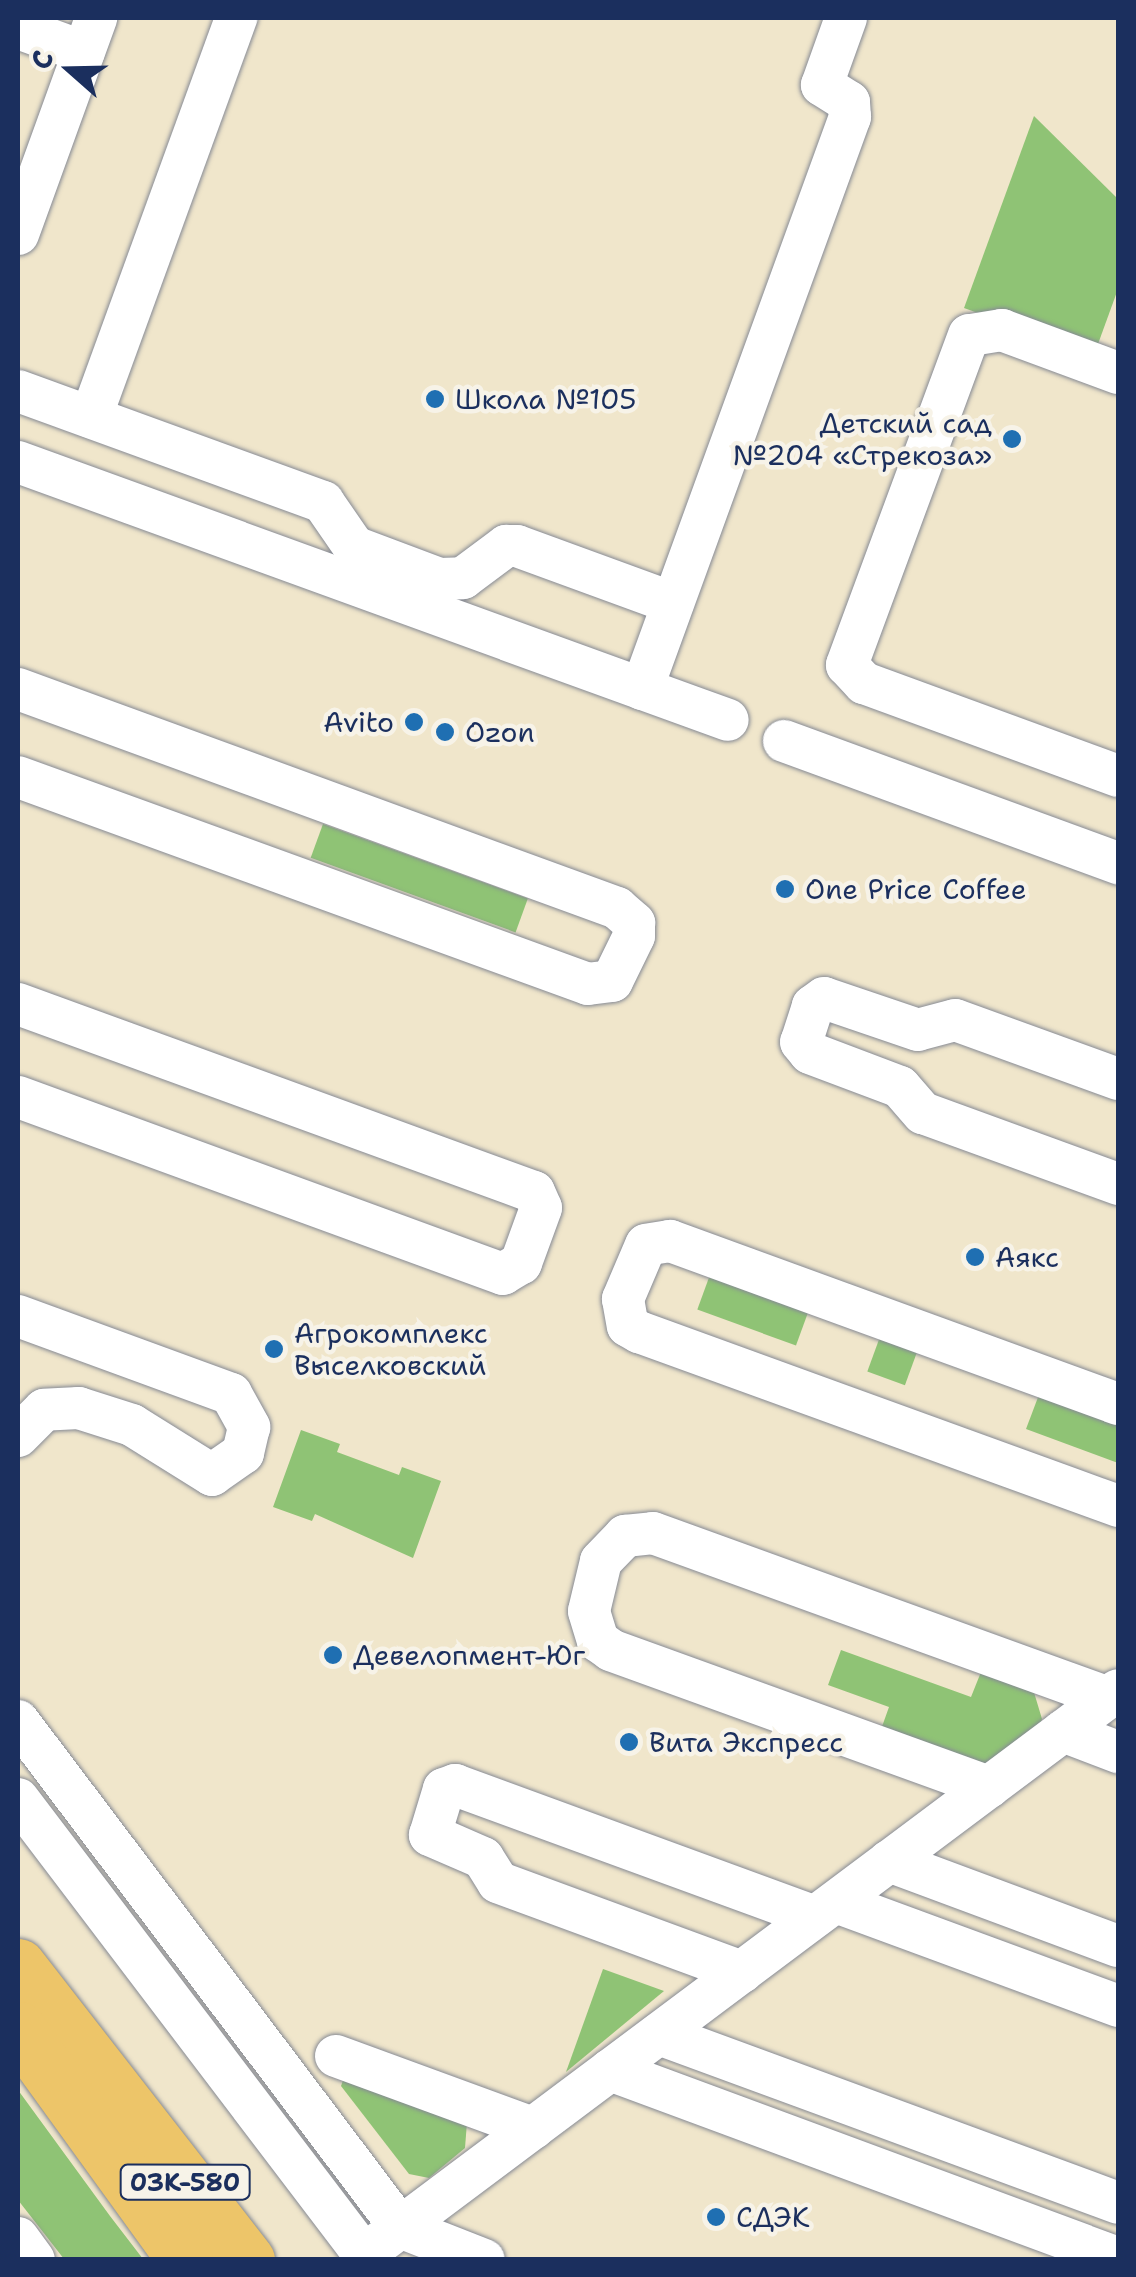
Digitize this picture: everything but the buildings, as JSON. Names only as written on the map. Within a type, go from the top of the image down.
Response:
[{"type":"highway","name":"03К-580","points":[[18,1966],[246,2260]]},
{"type":"highway","name":"03К-580","points":[[18,2029],[186,2260]]},
{"type":"lane","points":[[91,418],[236,18]]},
{"type":"lane","points":[[642,689],[850,116],[848,102],[822,85],[846,18]]},
{"type":"lane","points":[[18,28],[90,35],[31,156],[18,234]]},
{"type":"lane","points":[[1118,373],[1002,330],[969,334],[847,665],[864,683],[1118,776]]},
{"type":"lane","points":[[18,391],[323,502],[354,546],[440,580],[463,578],[506,546],[518,546],[673,603]]},
{"type":"lane","points":[[18,462],[728,720]]},
{"type":"lane","points":[[18,689],[617,908],[634,924],[634,936],[612,981],[588,984],[18,776]]},
{"type":"lane","points":[[784,741],[1118,862]]},
{"type":"lane","points":[[1118,1080],[955,1020],[918,1030],[824,998],[813,1006],[801,1042],[810,1052],[891,1082],[923,1113],[1118,1184]]},
{"type":"lane","points":[[18,1004],[534,1192],[541,1208],[521,1263],[503,1274],[18,1097]]},
{"type":"lane","points":[[1118,1404],[670,1241],[646,1245],[623,1299],[621,1313],[638,1332],[1118,1506]]},
{"type":"lane","points":[[18,1316],[231,1394],[250,1427],[244,1453],[212,1474],[132,1424],[78,1408],[44,1410],[18,1436]]},
{"type":"lane","points":[[989,1787],[611,1650],[598,1641],[589,1611],[601,1561],[625,1536],[653,1533],[1114,1694]]},
{"type":"lane","points":[[18,1799],[365,2258],[400,2227],[1114,1694]]},
{"type":"lane","points":[[18,1721],[400,2227],[484,2260]]},
{"type":"lane","points":[[1063,1731],[1118,1752]]},
{"type":"lane","points":[[742,1972],[498,1882],[483,1858],[430,1835],[444,1789],[455,1786],[1118,2006]]},
{"type":"lane","points":[[889,1861],[1118,1946]]},
{"type":"lane","points":[[659,2034],[1118,2203]]},
{"type":"lane","points":[[336,2056],[533,2128]]},
{"type":"lane","points":[[610,2070],[1118,2258]]},
{"type":"lane","points":[[18,2238],[34,2260]]},
{"type":"green space","points":[[1034,116],[1118,199],[1118,289],[1094,355],[964,308]]},
{"type":"green space","points":[[323,824],[528,899],[516,932],[311,858]]},
{"type":"green space","points":[[711,1272],[810,1308],[796,1345],[697,1310]]},
{"type":"green space","points":[[881,1334],[919,1348],[905,1385],[867,1372]]},
{"type":"green space","points":[[1040,1392],[1118,1420],[1118,1463],[1026,1429]]},
{"type":"green space","points":[[301,1430],[340,1444],[337,1452],[399,1475],[402,1467],[441,1481],[413,1558],[315,1514],[312,1521],[273,1507]]},
{"type":"green space","points":[[841,1650],[971,1697],[983,1667],[1033,1689],[1042,1719],[1037,1733],[987,1764],[879,1735],[889,1707],[828,1685]]},
{"type":"green space","points":[[603,1969],[664,1991],[566,2072]]},
{"type":"green space","points":[[345,2075],[467,2122],[465,2148],[429,2178],[409,2174],[341,2086]]},
{"type":"green space","points":[[18,2090],[143,2259],[64,2259],[18,2200]]},
{"type":"place","name":"Школа №105","points":[[435,399]]},
{"type":"place","name":"Детский сад №204 «Стрекоза»","points":[[1012,439]]},
{"type":"place","name":"Avito","points":[[414,722]]},
{"type":"place","name":"Ozon","points":[[445,732]]},
{"type":"place","name":"One Price Coffee","points":[[785,889]]},
{"type":"place","name":"Аякс","points":[[975,1257]]},
{"type":"place","name":"Агрокомплекс Выселковский","points":[[274,1349]]},
{"type":"place","name":"Девелопмент-Юг","points":[[333,1655]]},
{"type":"place","name":"Вита Экспресс","points":[[629,1742]]},
{"type":"place","name":"СДЭК","points":[[716,2217]]}]
